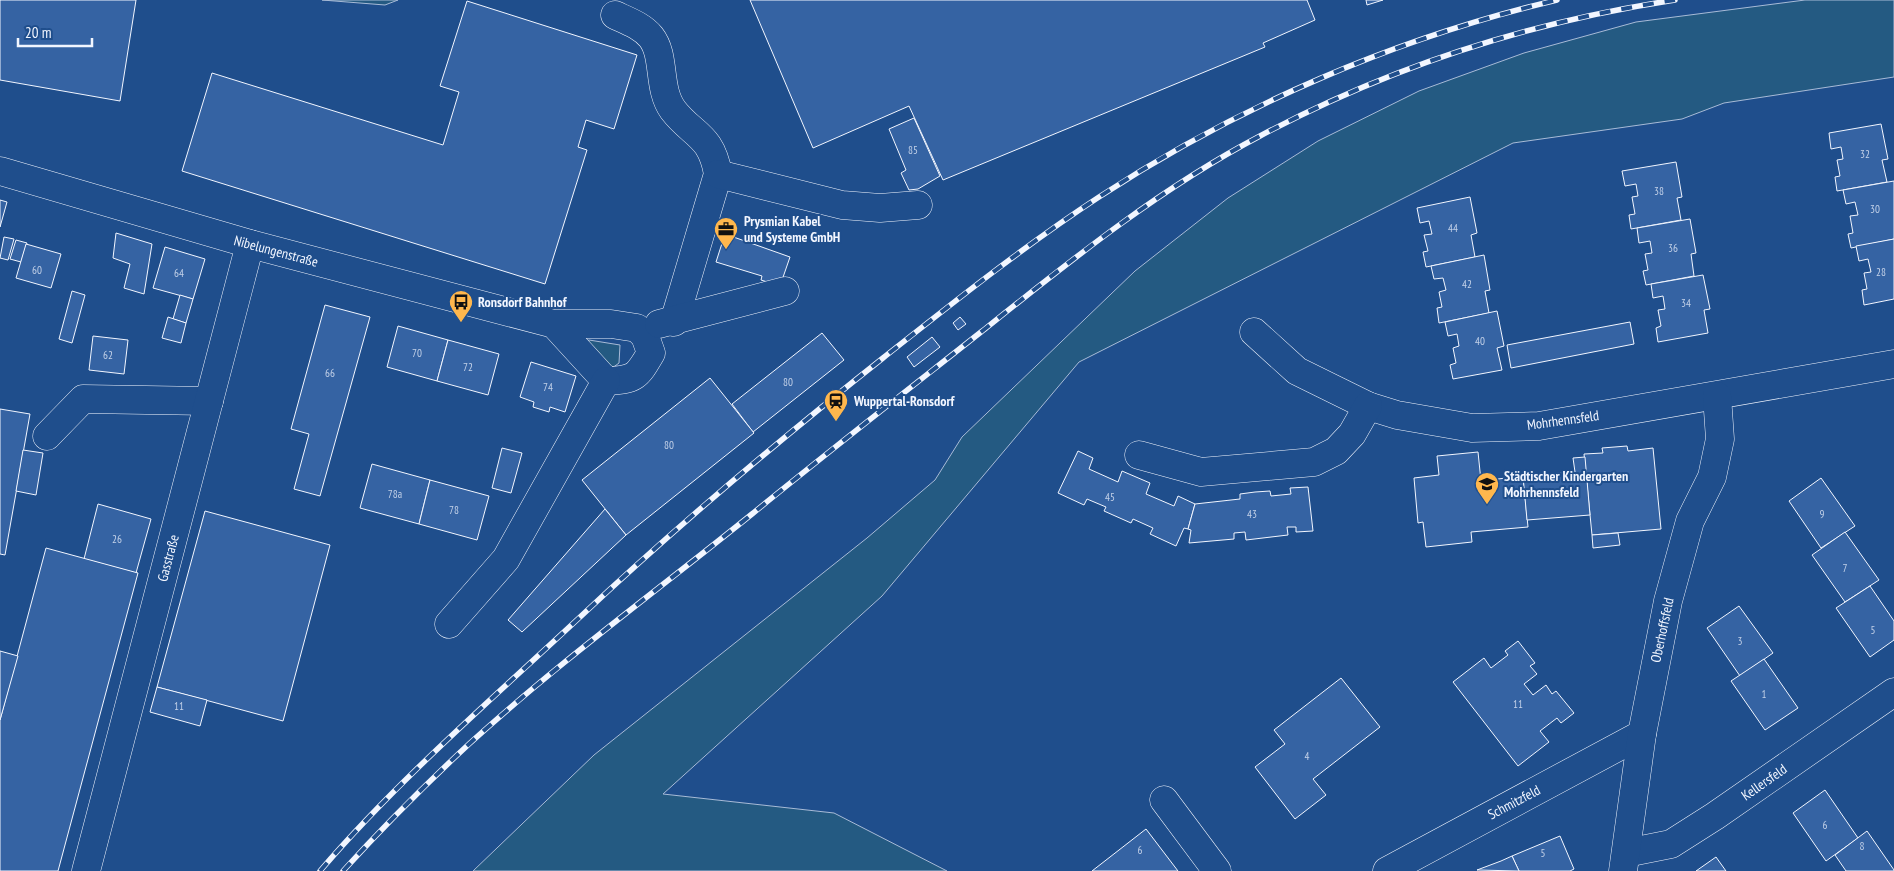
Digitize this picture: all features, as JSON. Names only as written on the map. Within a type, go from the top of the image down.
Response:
[{"type":"street","points":[[615,15],[639,27],[652,38],[658,54],[663,90],[673,110],[700,135],[715,156],[718,174],[674,322]]},
{"type":"street","name":"Nibelungenstraße","points":[[0,171],[250,244],[554,324],[612,324],[637,328],[674,322],[785,291]]},
{"type":"street","points":[[718,174],[842,206],[880,208],[918,205]]},
{"type":"street","name":"Gasstraße","points":[[86,871],[250,244]]},
{"type":"street","points":[[554,324],[606,381],[629,381],[642,369],[651,352],[645,336],[637,328]]},
{"type":"street","name":"Mohrhennsfeld","points":[[1254,332],[1297,371],[1368,406],[1397,415],[1472,428],[1539,426],[1894,364]]},
{"type":"street","points":[[449,624],[506,559],[606,381]]},
{"type":"street","name":"Oberhoffsfeld","points":[[1625,862],[1642,734],[1668,601],[1690,521],[1712,477],[1720,439],[1717,396]]},
{"type":"street","points":[[47,436],[83,399],[209,401]]},
{"type":"street","points":[[1139,455],[1201,472],[1314,462],[1336,451],[1352,434],[1368,406]]},
{"type":"street","name":"Kellersfeld","points":[[1625,862],[1671,844],[1715,816],[1894,692]]},
{"type":"street","name":"Schmitzfeld","points":[[1387,871],[1642,734]]},
{"type":"street","points":[[1164,800],[1217,871]]},
{"type":"shaded area","points":[[322,0],[398,0],[385,5]]},
{"type":"shaded area","points":[[1805,0],[1894,0],[1894,77],[1724,103],[1682,119],[1513,143],[1079,362],[882,596],[663,794],[834,813],[947,871],[473,871],[594,755],[867,538],[935,480],[962,437],[1135,271],[1228,198],[1318,141],[1419,91],[1524,53],[1636,22]]},
{"type":"shaded area","points":[[586,341],[620,345],[619,363],[611,369]]},
{"type":"building","points":[[0,0],[136,0],[120,101],[0,80]]},
{"type":"building","points":[[750,0],[1307,0],[1315,20],[1263,43],[1265,47],[943,180],[909,106],[813,148]]},
{"type":"building","points":[[1366,0],[1383,0],[1367,5]]},
{"type":"building","points":[[467,1],[637,55],[614,129],[586,120],[578,147],[587,150],[545,284],[182,171],[212,73],[443,145],[459,92],[440,86]]},
{"type":"building","points":[[914,118],[940,176],[918,189],[909,190],[901,173],[906,170],[889,129]]},
{"type":"building","points":[[1881,124],[1888,159],[1882,160],[1887,182],[1837,191],[1835,177],[1840,176],[1837,160],[1843,159],[1841,147],[1831,149],[1829,133]]},
{"type":"building","points":[[1676,162],[1682,197],[1677,198],[1681,220],[1631,229],[1629,215],[1635,214],[1632,197],[1638,196],[1636,184],[1625,186],[1622,171]]},
{"type":"building","points":[[1894,181],[1894,239],[1851,248],[1848,234],[1853,233],[1850,216],[1858,215],[1855,202],[1846,204],[1843,190]]},
{"type":"building","points":[[1470,197],[1477,233],[1471,235],[1475,257],[1426,267],[1423,252],[1428,251],[1424,235],[1432,234],[1429,221],[1420,223],[1417,208]]},
{"type":"building","points":[[0,200],[7,202],[0,227]]},
{"type":"building","points":[[1690,219],[1696,253],[1691,254],[1694,276],[1646,285],[1643,271],[1648,270],[1645,254],[1652,253],[1650,241],[1639,243],[1637,228]]},
{"type":"building","points":[[116,233],[152,244],[144,294],[124,288],[130,264],[113,258]]},
{"type":"building","points":[[725,234],[790,257],[780,286],[761,280],[762,276],[716,262]]},
{"type":"building","points":[[4,237],[14,239],[8,260],[0,258]]},
{"type":"building","points":[[1894,239],[1894,299],[1864,305],[1862,290],[1867,289],[1864,273],[1871,272],[1868,259],[1859,261],[1856,246]]},
{"type":"building","points":[[16,240],[27,243],[21,262],[10,259]]},
{"type":"building","points":[[26,244],[61,254],[51,288],[16,278]]},
{"type":"building","points":[[165,247],[205,259],[193,299],[153,288]]},
{"type":"building","points":[[1484,255],[1490,290],[1485,291],[1489,313],[1439,323],[1437,308],[1442,307],[1439,292],[1446,290],[1443,278],[1434,279],[1431,266]]},
{"type":"building","points":[[1703,275],[1710,309],[1704,310],[1708,333],[1658,342],[1656,328],[1661,326],[1658,310],[1665,309],[1663,296],[1653,298],[1651,284]]},
{"type":"building","points":[[72,291],[85,295],[72,343],[59,339]]},
{"type":"building","points":[[180,295],[193,299],[186,323],[173,319]]},
{"type":"building","points":[[325,305],[370,317],[320,496],[294,489],[309,434],[291,429]]},
{"type":"building","points":[[1497,311],[1504,346],[1497,348],[1502,370],[1453,379],[1450,365],[1456,363],[1453,348],[1459,346],[1457,334],[1448,336],[1445,322]]},
{"type":"building","points":[[168,317],[186,323],[181,343],[162,338]]},
{"type":"building","points":[[960,317],[966,324],[958,330],[953,323]]},
{"type":"building","points":[[1630,322],[1634,344],[1511,368],[1507,345]]},
{"type":"building","points":[[398,326],[448,340],[437,381],[387,367]]},
{"type":"building","points":[[822,333],[844,360],[753,432],[732,404]]},
{"type":"building","points":[[93,336],[128,340],[124,374],[89,370]]},
{"type":"building","points":[[932,337],[940,347],[914,367],[907,357]]},
{"type":"building","points":[[448,340],[499,354],[488,395],[437,381]]},
{"type":"building","points":[[531,362],[576,376],[565,412],[550,407],[549,412],[533,407],[534,402],[520,397]]},
{"type":"building","points":[[710,378],[754,433],[626,535],[582,480]]},
{"type":"building","points":[[0,409],[30,414],[5,555],[0,554]]},
{"type":"building","points":[[1627,446],[1628,451],[1653,448],[1661,529],[1592,535],[1584,454],[1603,453],[1602,448]]},
{"type":"building","points":[[502,448],[522,453],[511,493],[492,488]]},
{"type":"building","points":[[23,450],[43,453],[36,495],[16,491]]},
{"type":"building","points":[[1078,451],[1093,458],[1089,469],[1118,482],[1122,471],[1150,483],[1146,494],[1174,506],[1178,496],[1195,504],[1188,529],[1184,528],[1176,546],[1150,534],[1153,528],[1133,519],[1131,523],[1104,511],[1106,507],[1087,499],[1084,505],[1058,493]]},
{"type":"building","points":[[1478,452],[1481,481],[1523,476],[1528,527],[1471,532],[1472,542],[1426,547],[1423,522],[1418,523],[1414,478],[1439,475],[1437,456]]},
{"type":"building","points":[[1585,457],[1590,515],[1527,520],[1523,476],[1575,472],[1573,458]]},
{"type":"building","points":[[372,464],[430,480],[419,524],[360,508]]},
{"type":"building","points":[[1821,478],[1855,526],[1821,548],[1789,501]]},
{"type":"building","points":[[430,480],[489,496],[477,540],[419,524]]},
{"type":"building","points":[[1308,487],[1313,531],[1296,532],[1296,527],[1287,527],[1288,535],[1246,540],[1245,532],[1234,533],[1234,539],[1189,543],[1191,530],[1188,529],[1195,504],[1240,499],[1240,494],[1255,492],[1270,491],[1271,496],[1291,494],[1290,488]]},
{"type":"building","points":[[98,504],[151,519],[136,573],[84,559]]},
{"type":"building","points":[[605,509],[626,535],[522,632],[508,620]]},
{"type":"building","points":[[205,511],[330,545],[283,721],[157,687]]},
{"type":"building","points":[[1845,532],[1879,580],[1845,602],[1812,555]]},
{"type":"building","points":[[1618,533],[1620,545],[1593,548],[1592,535]]},
{"type":"building","points":[[46,548],[138,573],[58,871],[0,871],[0,720]]},
{"type":"building","points":[[1870,586],[1894,621],[1894,640],[1870,657],[1836,608]]},
{"type":"building","points":[[1739,606],[1773,653],[1740,676],[1707,628]]},
{"type":"building","points":[[1518,641],[1535,663],[1530,666],[1537,674],[1524,684],[1533,695],[1546,685],[1552,694],[1556,691],[1574,713],[1561,723],[1557,718],[1540,731],[1549,742],[1518,766],[1453,682],[1484,658],[1491,668],[1508,655],[1505,651]]},
{"type":"building","points":[[0,651],[18,656],[0,720]]},
{"type":"building","points":[[1764,659],[1798,708],[1765,730],[1731,681]]},
{"type":"building","points":[[1341,678],[1380,727],[1313,779],[1326,795],[1295,819],[1255,767],[1285,744],[1274,730]]},
{"type":"building","points":[[157,687],[207,700],[200,726],[150,712]]},
{"type":"building","points":[[1825,790],[1858,838],[1826,861],[1793,813]]},
{"type":"building","points":[[1146,829],[1178,871],[1092,871]]},
{"type":"building","points":[[1867,831],[1894,871],[1846,871],[1835,855]]},
{"type":"building","points":[[1560,836],[1574,869],[1570,871],[1519,871],[1512,856]]},
{"type":"building","points":[[1512,856],[1519,871],[1477,870],[1501,861]]},
{"type":"building","points":[[1716,857],[1726,871],[1696,871]]},
{"type":"railway","points":[[320,871],[381,805],[446,741],[691,517],[844,389],[963,295],[1044,235],[1099,197],[1152,164],[1207,133],[1263,105],[1378,55],[1437,34],[1557,0]]},
{"type":"railway","points":[[343,871],[436,775],[538,684],[1048,279],[1116,227],[1186,179],[1260,136],[1309,111],[1410,68],[1462,50],[1567,21],[1675,0]]},
{"type":"place","name":"Prysmian Kabel und Systeme GmbH","points":[[726,250]]},
{"type":"place","name":"Ronsdorf Bahnhof","points":[[461,323]]},
{"type":"place","name":"Wuppertal-Ronsdorf","points":[[836,422]]},
{"type":"place","name":"Städtischer Kindergarten Mohrhennsfeld","points":[[1487,505]]}]
